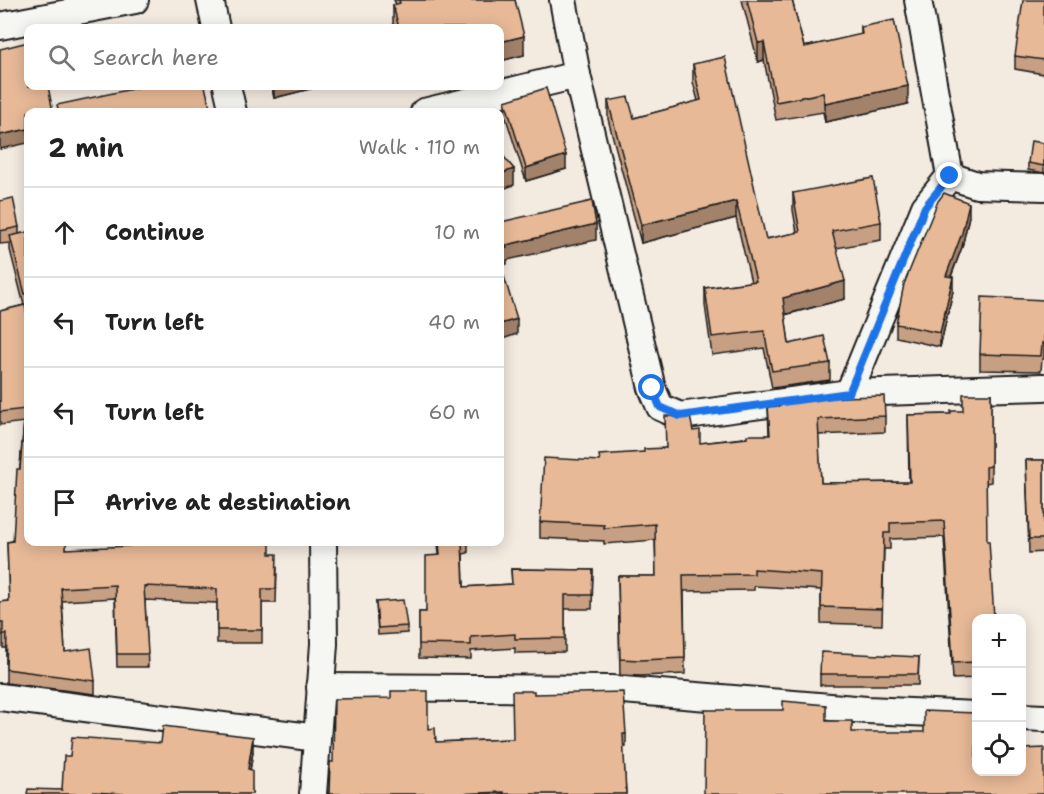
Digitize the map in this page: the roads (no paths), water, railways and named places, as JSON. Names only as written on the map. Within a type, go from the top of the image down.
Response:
[{"type":"street","points":[[0,26],[135,0]]},
{"type":"street","points":[[210,0],[215,24]]},
{"type":"street","points":[[563,0],[577,75],[652,388],[660,407],[680,416],[849,393],[1044,387]]},
{"type":"street","points":[[849,393],[925,207],[950,176],[918,0]]},
{"type":"street","points":[[441,108],[577,75]]},
{"type":"street","points":[[228,90],[231,108]]},
{"type":"street","points":[[950,176],[977,185],[1044,187]]},
{"type":"street","points":[[313,794],[324,644],[323,546]]},
{"type":"street","points":[[320,687],[611,689],[867,710],[972,715]]},
{"type":"street","points":[[0,697],[317,738]]},
{"type":"street","points":[[1026,717],[1044,718]]}]
